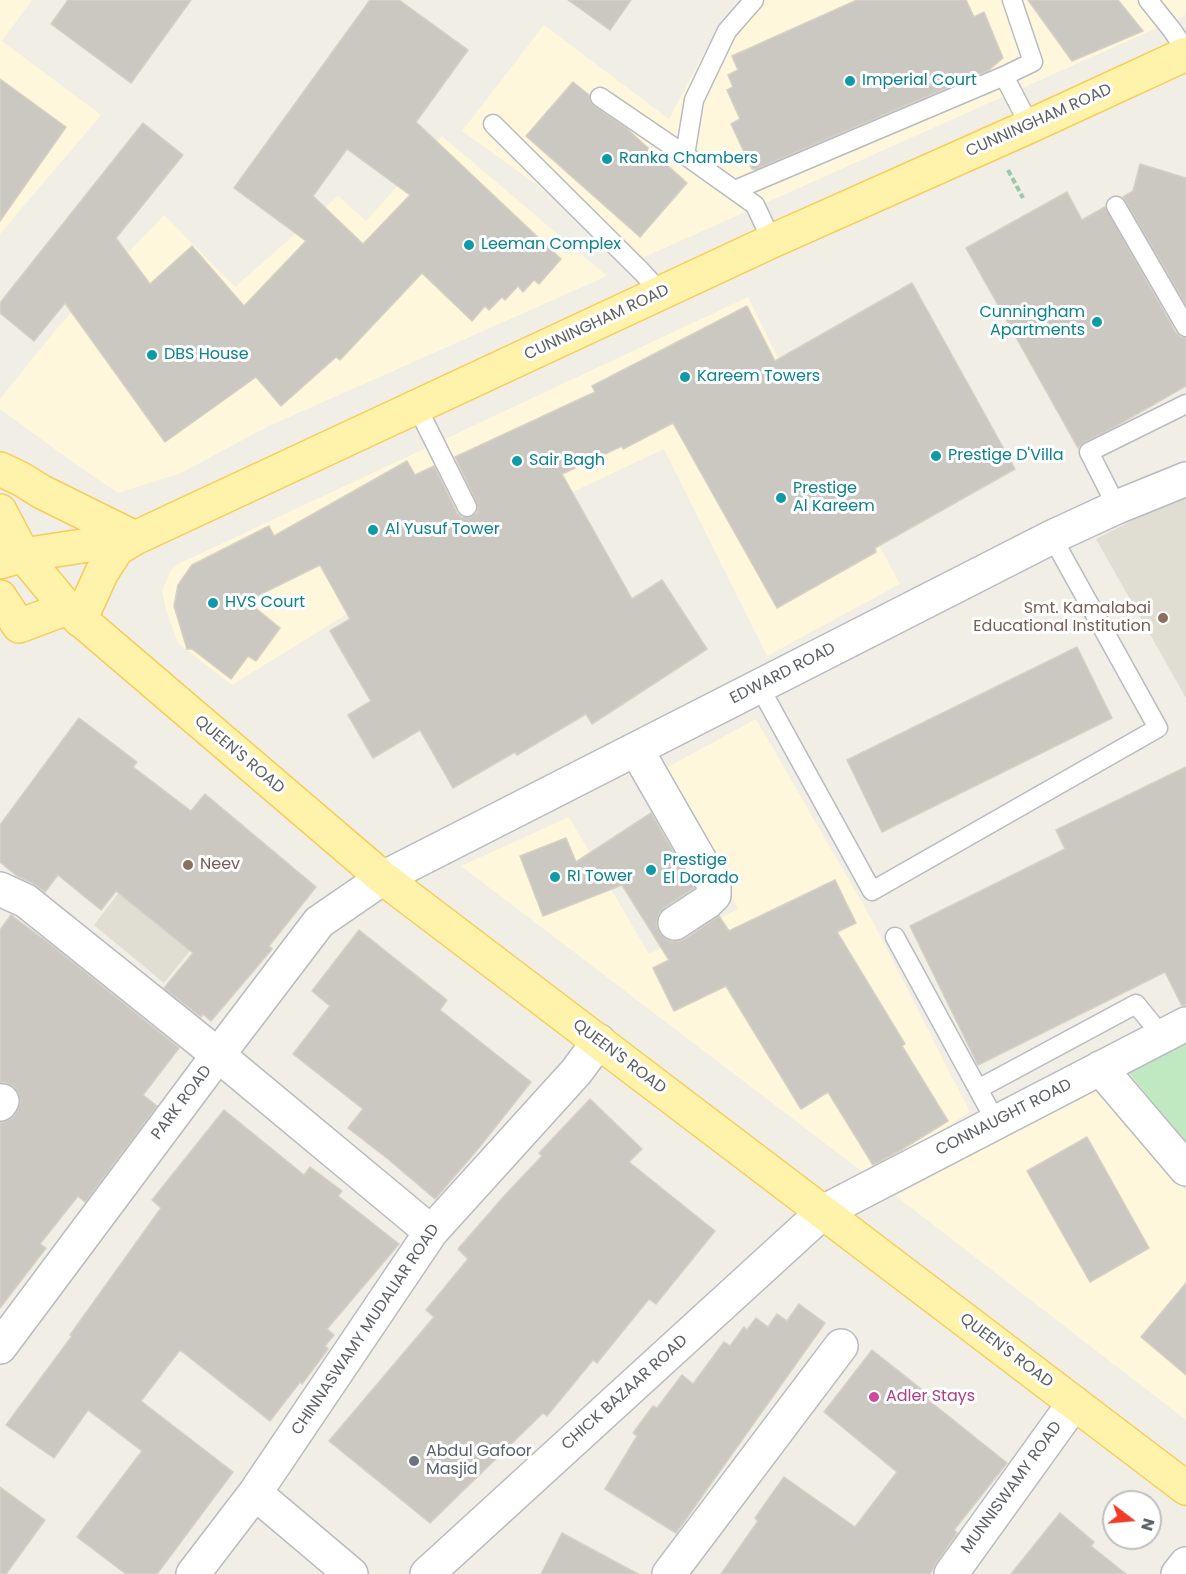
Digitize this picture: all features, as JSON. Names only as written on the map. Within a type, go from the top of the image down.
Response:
[{"type":"main road","name":"CUNNINGHAM ROAD","points":[[12,559],[135,538],[661,293],[1186,53]]},
{"type":"main road","points":[[0,469],[135,538]]},
{"type":"main road","name":"QUEEN'S ROAD","points":[[0,511],[12,559],[73,614],[383,878],[1186,1488]]},
{"type":"main road","points":[[0,597],[19,626],[73,614],[117,549],[135,538]]},
{"type":"street","name":"EDWARD ROAD","points":[[383,878],[1052,537],[1186,479]]},
{"type":"street","points":[[636,749],[714,885],[714,895],[708,902],[675,922]]},
{"type":"street","name":"PARK ROAD","points":[[0,1347],[218,1054],[320,922],[383,878]]},
{"type":"street","points":[[0,889],[26,901],[218,1054],[431,1232]]},
{"type":"street","name":"CONNAUGHT ROAD","points":[[823,1212],[1174,1030]]},
{"type":"street","name":"CHINNASWAMY MUDALIAR ROAD","points":[[193,1574],[255,1493],[431,1232],[576,1072],[599,1041]]},
{"type":"street","points":[[1100,1068],[1186,1169]]},
{"type":"street","name":"CHICK BAZAAR ROAD","points":[[427,1574],[823,1212]]},
{"type":"street","points":[[669,1574],[841,1346]]},
{"type":"street","name":"MUNNISWAMY ROAD","points":[[951,1574],[1074,1403]]},
{"type":"street","points":[[255,1493],[351,1574]]},
{"type":"street","points":[[1178,1574],[1186,1564]]},
{"type":"lane","points":[[685,155],[694,100],[727,30],[754,0]]},
{"type":"lane","points":[[735,190],[1005,76],[1033,62],[1012,0]]},
{"type":"lane","points":[[1148,0],[1172,30],[1186,53]]},
{"type":"lane","points":[[1005,76],[1030,126]]},
{"type":"lane","points":[[600,97],[755,205],[772,242]]},
{"type":"lane","points":[[493,123],[661,293]]},
{"type":"lane","points":[[1116,206],[1186,327]]},
{"type":"lane","points":[[1117,507],[1089,452],[1186,404]]},
{"type":"lane","points":[[417,407],[466,507]]},
{"type":"lane","points":[[759,686],[872,891],[1158,728],[1052,537]]},
{"type":"lane","points":[[895,937],[996,1122]]},
{"type":"lane","points":[[978,1089],[1136,1004],[1174,1030]]},
{"type":"path","points":[[1008,169],[1023,198]]},
{"type":"shaded area","points":[[0,0],[32,0],[2,41],[101,115],[0,234]]},
{"type":"shaded area","points":[[744,0],[1186,0],[1186,15],[640,259],[462,131],[544,25],[669,119],[706,49]]},
{"type":"shaded area","points":[[442,136],[607,276],[267,427],[181,473],[118,493],[0,409],[0,399],[59,326],[164,215],[235,287],[338,196],[366,221]]},
{"type":"shaded area","points":[[748,297],[788,378],[900,584],[767,656],[664,449],[454,548],[232,685],[178,643],[162,591],[171,570],[176,565]]},
{"type":"shaded area","name":"Smt. Kamalabai Educational Institution","points":[[1186,493],[1186,698],[1096,539]]},
{"type":"shaded area","points":[[756,719],[872,920],[970,1112],[868,1176],[461,866],[569,817],[649,954],[738,909],[664,769]]},
{"type":"shaded area","name":"Neev","points":[[176,818],[296,912],[271,944],[251,929],[197,942],[164,983],[94,925]]},
{"type":"shaded area","points":[[1098,1088],[1186,1191],[1186,1420],[896,1196]]},
{"type":"green space","points":[[1186,1037],[1186,1144],[1125,1068]]},
{"type":"building","points":[[68,0],[191,0],[131,83],[51,24]]},
{"type":"building","points":[[370,0],[399,0],[468,50],[416,122],[561,259],[539,284],[534,280],[523,292],[518,286],[505,300],[502,297],[489,310],[485,306],[472,321],[422,273],[340,360],[336,357],[281,406],[256,377],[165,442],[65,303],[34,341],[0,313],[0,303],[143,123],[183,155],[116,238],[150,284],[192,246],[244,306],[306,241],[234,188]],"holes":[[[347,149],[410,195],[363,244],[313,196]]]},
{"type":"building","points":[[568,0],[631,0],[610,30]]},
{"type":"building","name":"Imperial Court","points":[[857,0],[966,0],[974,17],[984,12],[1003,58],[989,70],[752,169],[731,124],[740,119],[727,90],[733,87],[728,75],[738,70],[732,56]]},
{"type":"building","points":[[1028,0],[1118,0],[1143,31],[1072,61]]},
{"type":"building","points":[[0,79],[66,127],[0,221]]},
{"type":"building","name":"Ranka Chambers","points":[[573,82],[589,95],[594,106],[626,128],[687,183],[640,237],[526,136]]},
{"type":"building","points":[[1140,164],[1186,178],[1186,305],[1123,197],[1133,191]]},
{"type":"building","name":"Cunningham Apartments","points":[[1067,192],[1082,220],[1105,207],[1176,333],[1186,338],[1186,386],[1084,442],[1078,448],[966,248]]},
{"type":"building","points":[[912,283],[1015,469],[875,548],[876,552],[777,608],[673,423],[623,449],[622,446],[562,474],[632,599],[662,580],[707,649],[592,724],[586,714],[517,755],[515,752],[453,788],[420,730],[373,758],[348,715],[371,701],[330,631],[350,619],[320,565],[247,601],[280,628],[256,661],[248,656],[231,679],[192,649],[187,649],[174,606],[178,585],[192,565],[269,526],[274,536],[407,461],[415,475],[434,466],[457,513],[461,517],[471,517],[477,513],[477,503],[455,457],[595,392],[592,386],[747,306],[775,361]]},
{"type":"building","points":[[1077,647],[1112,718],[882,832],[847,760]]},
{"type":"building","points":[[79,718],[137,762],[133,767],[191,811],[205,794],[316,887],[269,946],[272,949],[211,1021],[203,1014],[201,1017],[164,988],[193,953],[116,891],[101,910],[58,875],[45,892],[17,876],[0,862],[0,825]]},
{"type":"building","points":[[1186,767],[1186,1005],[1182,1006],[1165,972],[978,1065],[910,926],[1065,849],[1056,830]]},
{"type":"building","points":[[651,813],[694,888],[665,907],[659,914],[656,925],[660,934],[667,940],[677,942],[685,939],[719,916],[729,931],[835,880],[856,923],[837,932],[905,1044],[902,1046],[948,1121],[873,1165],[828,1092],[801,1109],[726,986],[674,1011],[653,968],[669,960],[622,885],[543,916],[520,856],[566,838],[576,862]]},
{"type":"building","points":[[11,915],[179,1048],[143,1095],[157,1106],[85,1202],[78,1196],[40,1244],[46,1248],[0,1308],[0,1123],[15,1115],[21,1102],[13,1086],[4,1082],[0,1083],[0,930]]},
{"type":"building","points":[[359,930],[447,1000],[440,1010],[531,1082],[435,1199],[348,1128],[363,1109],[293,1054],[330,1006],[312,991]]},
{"type":"building","points":[[590,1099],[642,1149],[629,1162],[715,1231],[656,1304],[649,1299],[597,1363],[593,1360],[547,1416],[543,1413],[430,1523],[329,1441],[434,1317],[426,1310],[468,1259],[458,1249],[542,1156],[539,1153]]},
{"type":"building","points":[[224,1110],[304,1175],[310,1167],[342,1191],[338,1196],[399,1244],[327,1329],[334,1335],[325,1346],[328,1349],[270,1421],[180,1350],[141,1401],[233,1472],[157,1574],[126,1574],[77,1537],[142,1451],[88,1410],[54,1458],[6,1425],[72,1336],[70,1335],[161,1208],[152,1200]]},
{"type":"building","points":[[1087,1137],[1149,1248],[1090,1282],[1027,1171]]},
{"type":"building","points":[[1186,1283],[1186,1375],[1141,1337]]},
{"type":"building","points":[[799,1304],[825,1323],[676,1533],[605,1489],[637,1436],[633,1433],[653,1406],[657,1408],[682,1375],[693,1384],[724,1342],[730,1346],[744,1327],[747,1330],[756,1318],[768,1327],[777,1314],[787,1321]]},
{"type":"building","points":[[872,1350],[930,1396],[927,1399],[1007,1463],[954,1530],[957,1533],[930,1574],[721,1574],[758,1521],[755,1518],[784,1477],[855,1527],[897,1472],[824,1412]]},
{"type":"building","points":[[0,1487],[45,1520],[6,1574],[0,1574]]},
{"type":"building","points":[[1060,1513],[1094,1542],[1091,1546],[1126,1574],[1011,1574]]},
{"type":"building","points":[[562,1533],[638,1574],[541,1574]]},
{"type":"place","name":"Imperial Court","points":[[850,81]]},
{"type":"place","name":"Ranka Chambers","points":[[607,159]]},
{"type":"place","name":"Leeman Complex","points":[[469,245]]},
{"type":"place","name":"Cunningham Apartments","points":[[1097,322]]},
{"type":"place","name":"DBS House","points":[[152,355]]},
{"type":"place","name":"Kareem Towers","points":[[685,377]]},
{"type":"place","name":"Prestige D'Villa","points":[[936,456]]},
{"type":"place","name":"Sair Bagh","points":[[517,461]]},
{"type":"place","name":"Prestige Al Kareem","points":[[781,498]]},
{"type":"place","name":"Al Yusuf Tower","points":[[373,530]]},
{"type":"place","name":"HVS Court","points":[[213,603]]},
{"type":"place","name":"Smt. Kamalabai Educational Institution","points":[[1163,618]]},
{"type":"place","name":"Neev","points":[[188,865]]},
{"type":"place","name":"Prestige El Dorado","points":[[651,870]]},
{"type":"place","name":"RI Tower","points":[[555,877]]},
{"type":"place","name":"Adler Stays","points":[[874,1397]]},
{"type":"place","name":"Abdul Gafoor Masjid","points":[[414,1461]]}]
